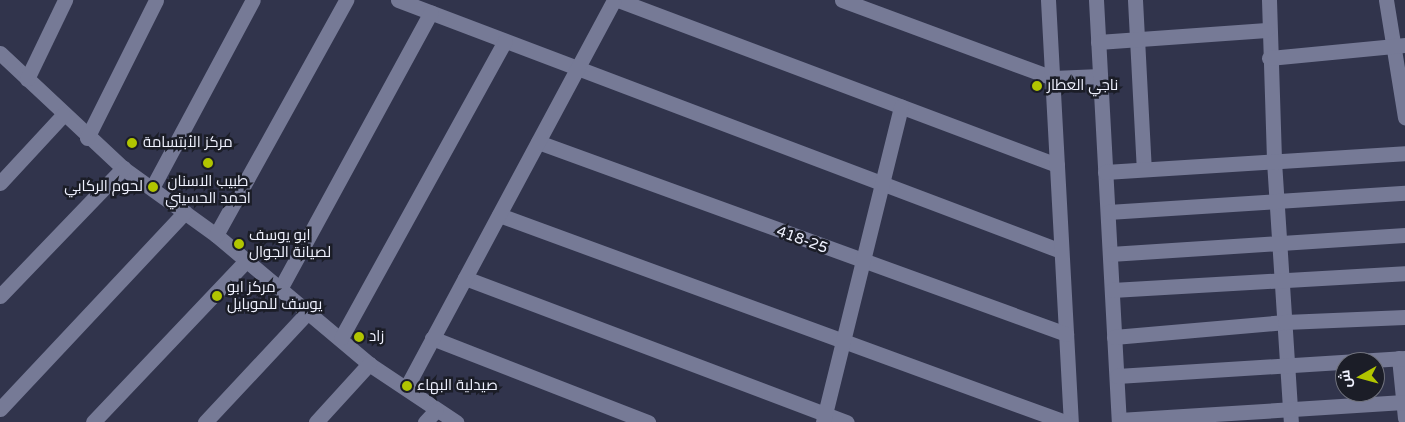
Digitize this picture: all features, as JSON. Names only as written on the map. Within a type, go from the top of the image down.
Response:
[{"type":"street","points":[[28,79],[65,0]]},
{"type":"street","points":[[87,138],[156,0]]},
{"type":"street","points":[[152,188],[253,0]]},
{"type":"street","points":[[216,235],[346,0]]},
{"type":"street","points":[[398,0],[1061,251]]},
{"type":"street","points":[[406,388],[577,68],[616,0],[1057,165]]},
{"type":"street","points":[[842,0],[1053,78],[1100,76]]},
{"type":"street","points":[[1048,0],[1071,422]]},
{"type":"street","points":[[1096,0],[1119,421],[1291,415],[1404,402]]},
{"type":"street","points":[[1135,0],[1144,169]]},
{"type":"street","points":[[1269,0],[1267,30],[1291,415]]},
{"type":"street","points":[[1386,0],[1399,45],[1405,117]]},
{"type":"street","points":[[280,289],[430,12]]},
{"type":"street","points":[[1098,42],[1137,37],[1267,30]]},
{"type":"street","points":[[341,338],[505,41]]},
{"type":"street","points":[[1269,58],[1399,45]]},
{"type":"street","points":[[1,57],[28,79],[87,138],[123,168],[216,235],[307,313],[341,338],[369,364],[456,422]]},
{"type":"street","points":[[824,418],[901,107]]},
{"type":"street","points":[[0,183],[63,115]]},
{"type":"street","name":"418-25","points":[[538,142],[862,262],[1066,334]]},
{"type":"street","points":[[1105,172],[1405,153]]},
{"type":"street","points":[[0,296],[123,168]]},
{"type":"street","points":[[1108,212],[1405,193]]},
{"type":"street","points":[[0,409],[185,212]]},
{"type":"street","points":[[499,215],[843,338],[1065,422]]},
{"type":"street","points":[[1110,254],[1405,236]]},
{"type":"street","points":[[93,422],[246,261]]},
{"type":"street","points":[[1112,290],[1405,273]]},
{"type":"street","points":[[465,278],[824,418],[847,422]]},
{"type":"street","points":[[206,422],[307,313]]},
{"type":"street","points":[[1114,338],[1285,322],[1405,317]]},
{"type":"street","points":[[432,338],[648,422]]},
{"type":"street","points":[[1117,376],[1288,363],[1402,358],[1405,418]]},
{"type":"street","points":[[316,422],[369,364]]},
{"type":"street","points":[[425,422],[436,410]]},
{"type":"place","name":"ناجي العطار","points":[[1037,86]]},
{"type":"place","name":"مركز الأبتسامة","points":[[132,143]]},
{"type":"place","name":"طبيب الاسنان احمد الحسيني","points":[[208,163]]},
{"type":"place","name":"لحوم الركابي","points":[[153,187]]},
{"type":"place","name":"ابو يوسف لصيانة الجوال","points":[[239,244]]},
{"type":"place","name":"مركز ابو يوسف للموبايل","points":[[217,296]]},
{"type":"place","name":"زاد","points":[[359,337]]},
{"type":"place","name":"صيدلية البهاء","points":[[407,386]]}]
